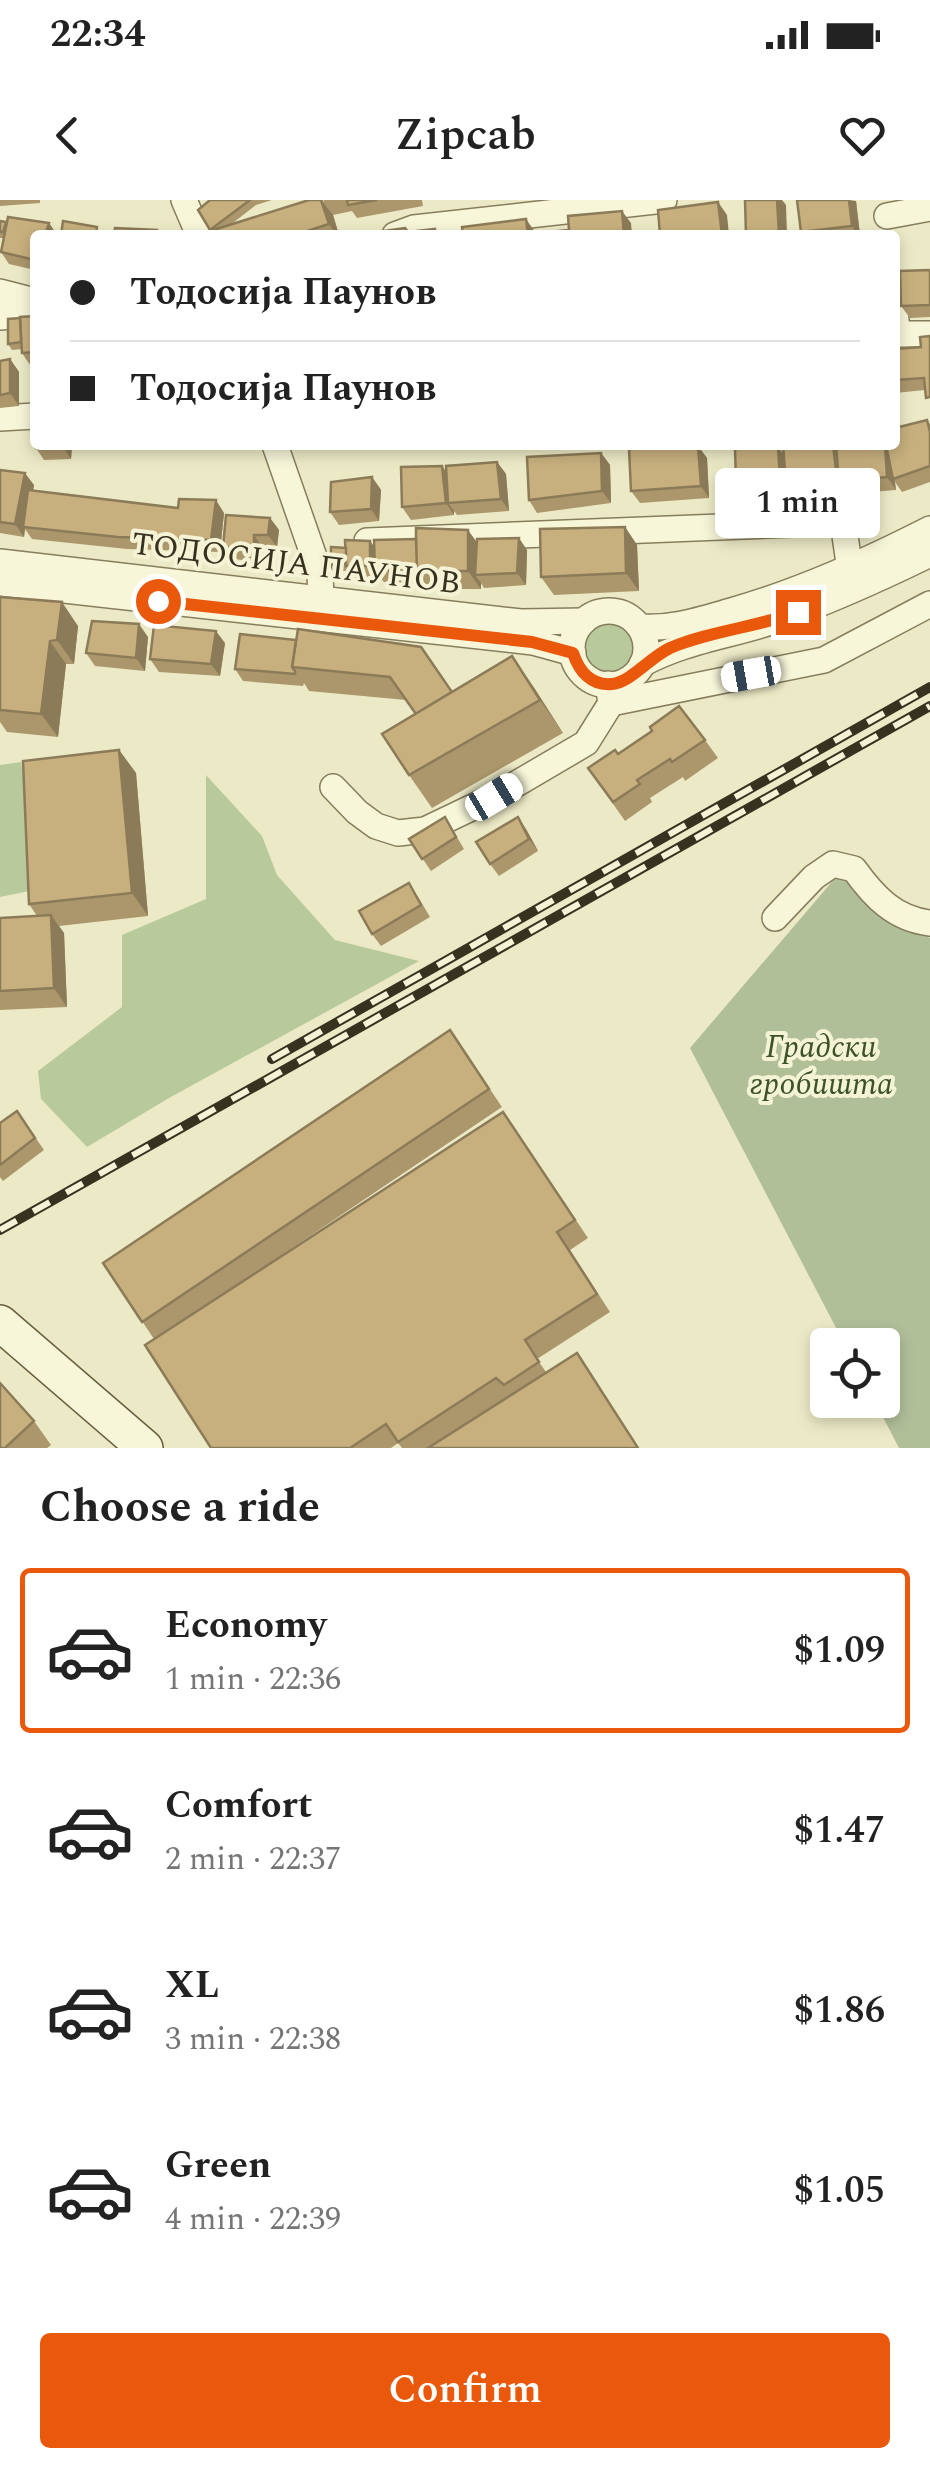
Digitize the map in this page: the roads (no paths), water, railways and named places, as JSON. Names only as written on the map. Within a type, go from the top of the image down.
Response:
[{"type":"main road","points":[[0,1323],[145,1448]]},
{"type":"main road","points":[[0,1343],[125,1448]]},
{"type":"street","points":[[184,200],[197,230]]},
{"type":"street","points":[[409,230],[664,200]]},
{"type":"street","points":[[887,217],[930,208]]},
{"type":"street","points":[[0,292],[30,300]]},
{"type":"street","points":[[0,317],[30,314]]},
{"type":"street","points":[[900,326],[930,334]]},
{"type":"street","points":[[0,418],[30,416]]},
{"type":"street","points":[[277,450],[320,574],[320,599]]},
{"type":"street","points":[[368,541],[843,522],[850,570]]},
{"type":"street","points":[[930,529],[850,570],[762,602],[668,629],[640,627],[620,612],[608,611],[584,621],[576,631],[573,653],[583,673],[610,694],[824,660],[930,604]]},
{"type":"street","points":[[333,787],[376,826],[398,833],[425,830],[494,797],[586,743],[610,694],[642,664],[672,648],[770,622],[854,592],[930,554]]},
{"type":"street","name":"ТОДОСИЈА ПАУНОВ","points":[[0,562],[521,622],[584,621]]},
{"type":"street","name":"ТОДОСИЈА ПАУНОВ","points":[[0,583],[532,642],[573,653]]},
{"type":"street","points":[[640,627],[646,652],[642,664]]},
{"type":"street","points":[[775,918],[814,877],[834,864],[854,869],[870,890],[906,919],[930,923]]},
{"type":"railway","points":[[272,1059],[930,687]]},
{"type":"railway","points":[[0,1230],[930,706]]},
{"type":"park label","name":"Градски гробишта","points":[[821,1066]]}]
